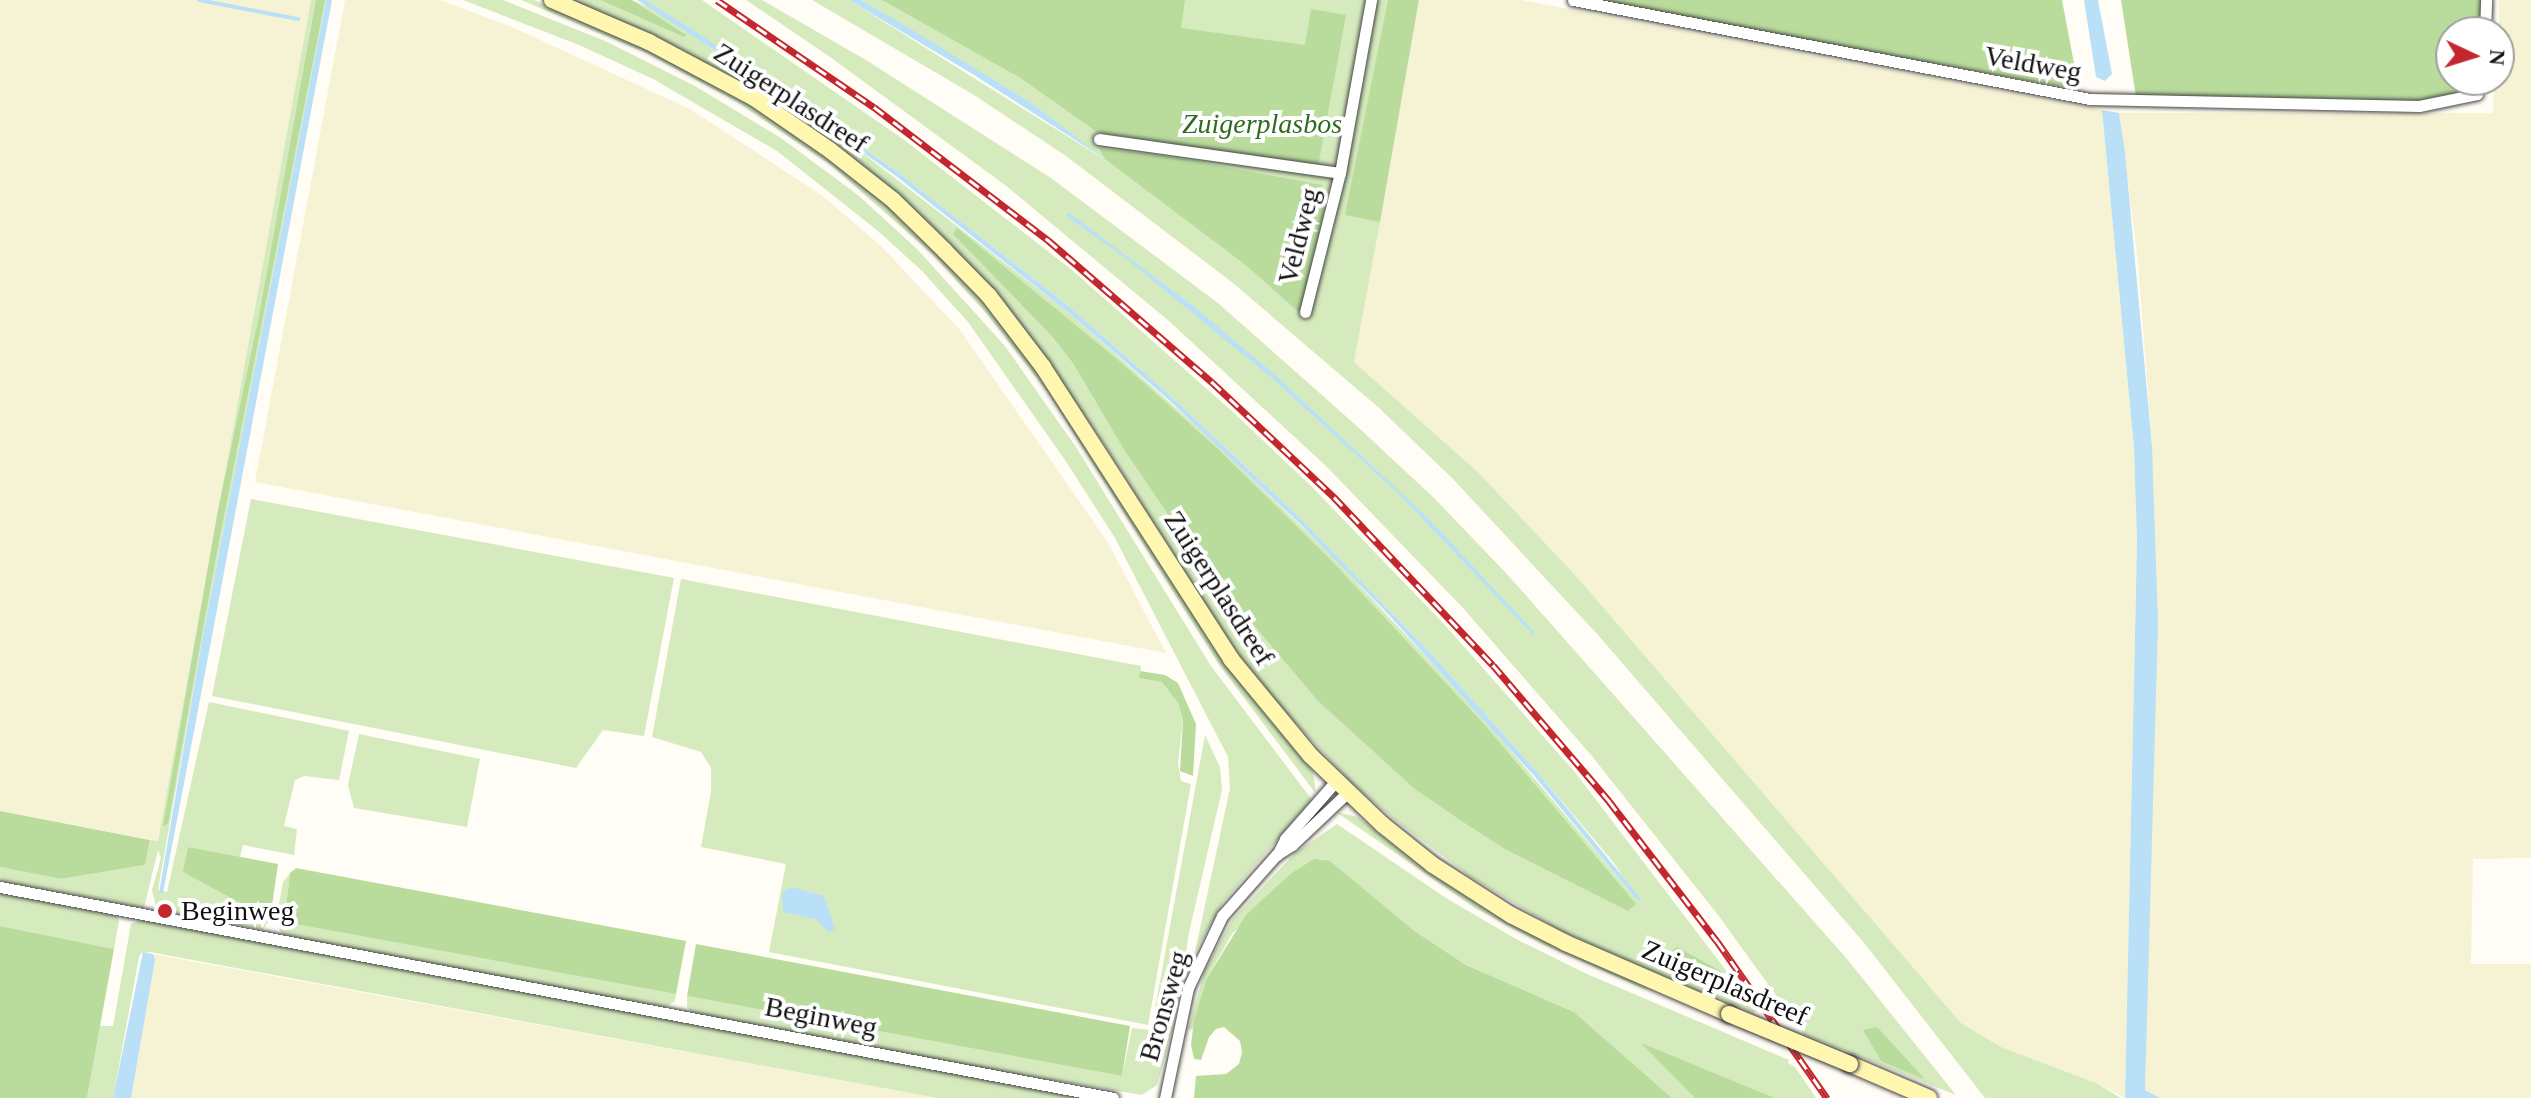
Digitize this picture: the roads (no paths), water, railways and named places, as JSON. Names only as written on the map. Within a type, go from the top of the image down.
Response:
[{"type":"main road","name":"Zuigerplasdreef","points":[[552,0],[661,48],[754,98],[831,151],[893,200],[945,251],[989,296],[1043,367],[1231,659],[1289,731],[1342,787],[1433,865],[1511,915],[1566,943],[1929,1098]]},
{"type":"street","name":"Veldweg","points":[[1305,312],[1340,173],[1371,0]]},
{"type":"street","name":"Veldweg","points":[[1573,0],[2090,99],[2419,106],[2467,96]]},
{"type":"street","name":"Veldweg","points":[[1099,139],[1340,173]]},
{"type":"street","name":"Bronsweg","points":[[1165,1098],[1180,1016],[1198,960],[1233,902],[1276,855],[1285,839],[1342,787]]},
{"type":"street","name":"Beginweg","points":[[0,887],[1113,1098]]},
{"type":"water","points":[[326,0],[332,0],[163,893],[159,893],[201,646]]},
{"type":"water","points":[[637,0],[646,0],[727,52],[899,173],[1071,308],[1173,398],[1303,521],[1436,659],[1539,774],[1641,899],[1637,900],[1535,777],[1388,614],[1300,524],[1170,401],[1068,312],[896,176],[756,77]]},
{"type":"water","points":[[849,0],[861,0],[1033,104],[1105,159],[974,75]]},
{"type":"water","points":[[2084,0],[2098,0],[2112,74],[2105,81],[2096,77]]},
{"type":"water","points":[[2102,110],[2119,113],[2125,152],[2152,446],[2158,623],[2145,1090],[2160,1098],[2125,1098],[2137,541],[2134,448]]},
{"type":"water","points":[[1068,212],[1193,306],[1274,374],[1429,519],[1535,633],[1533,635],[1400,495],[1274,380],[1124,257],[1073,221],[1066,215]]},
{"type":"water","points":[[791,887],[824,896],[835,929],[829,932],[815,919],[783,912],[782,893]]},
{"type":"water","points":[[143,952],[153,954],[155,960],[131,1098],[113,1098]]},
{"type":"waterway","points":[[199,0],[298,19]]},
{"type":"railway","points":[[717,0],[874,107],[1048,240],[1212,382],[1334,497],[1493,665],[1609,801],[1717,941],[1827,1098]]},
{"type":"place","name":"Beginweg","points":[[165,911]]},
{"type":"park label","name":"Zuigerplasbos","points":[[1262,124]]}]
